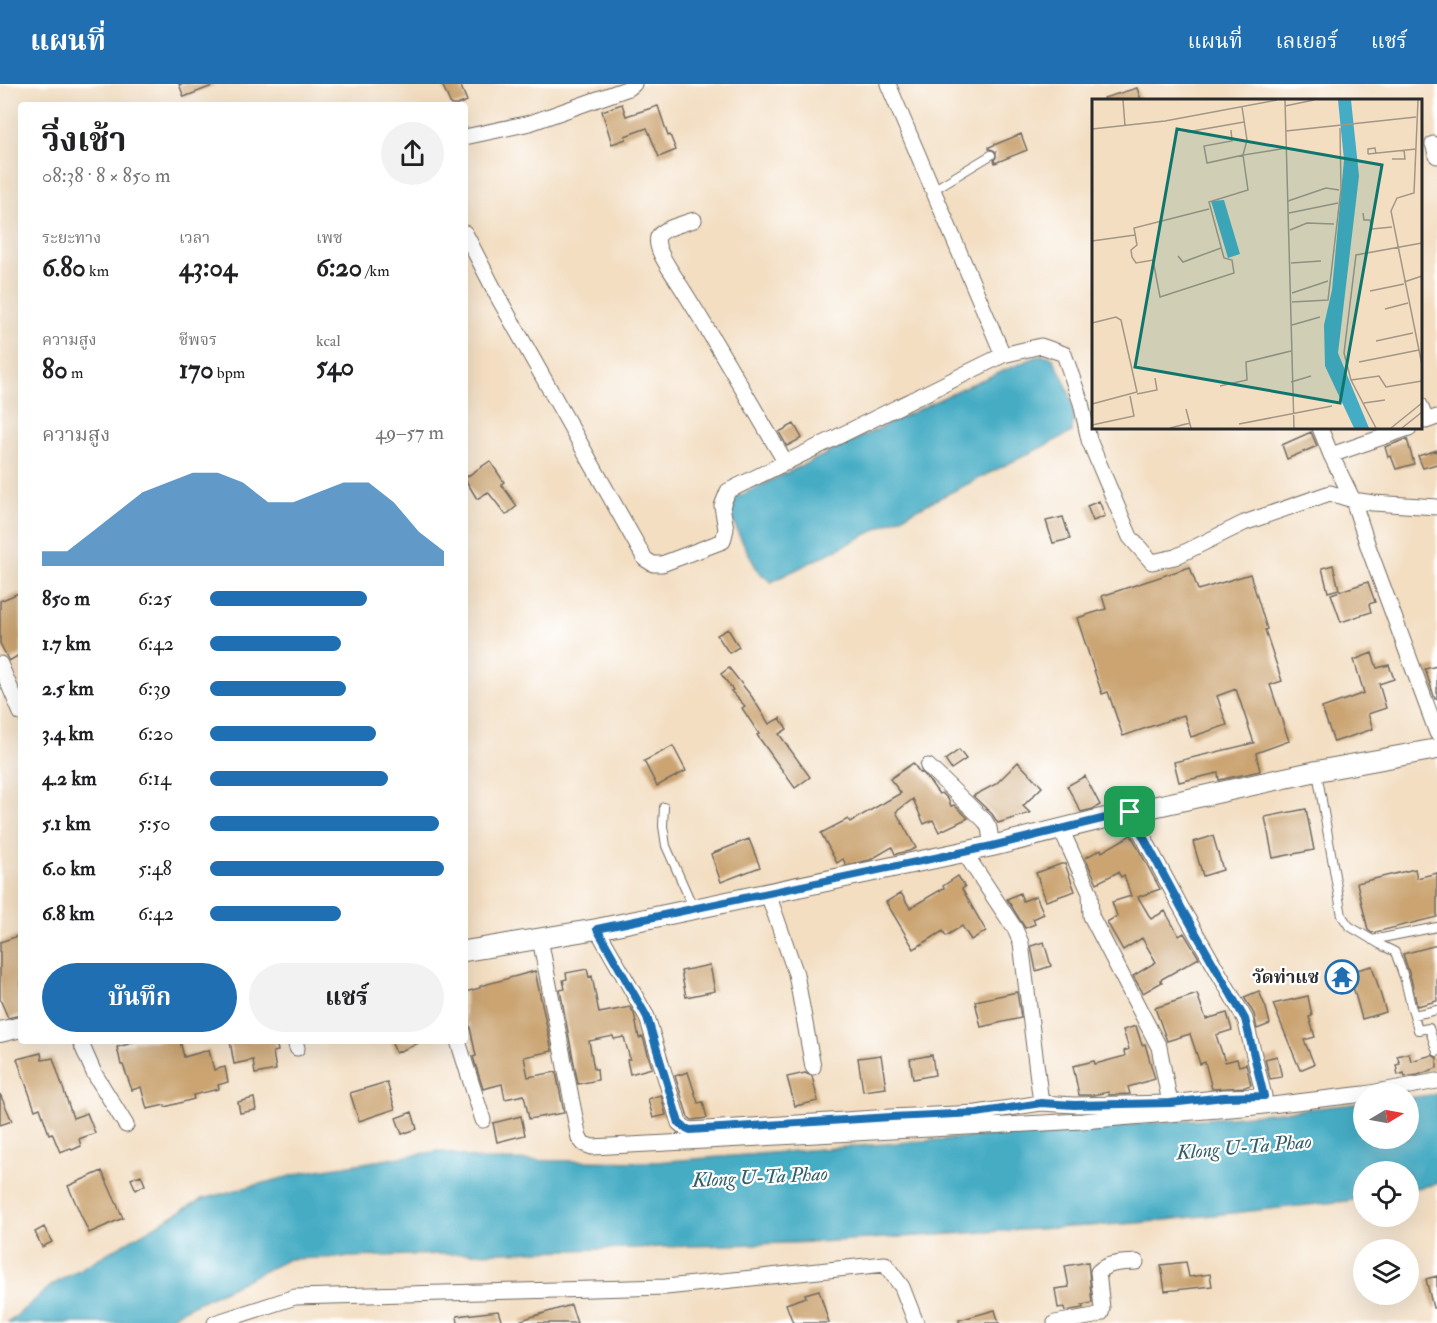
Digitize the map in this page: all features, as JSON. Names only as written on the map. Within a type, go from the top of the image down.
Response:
[{"type":"street","points":[[468,136],[530,123],[629,88],[634,84]]},
{"type":"street","points":[[888,84],[1003,356]]},
{"type":"street","points":[[694,220],[674,226],[658,236],[661,255],[786,463]]},
{"type":"street","points":[[468,239],[498,297],[645,559],[652,564],[662,564],[723,541],[726,529],[722,506],[728,492],[1003,356],[1041,346],[1064,354],[1081,403],[1089,441],[1130,537],[1152,562],[1175,557],[1244,523],[1330,493],[1373,503],[1437,507]]},
{"type":"street","points":[[1320,429],[1353,500],[1437,733]]},
{"type":"street","points":[[1331,455],[1405,429]]},
{"type":"street","points":[[0,664],[18,706]]},
{"type":"street","points":[[468,951],[597,929],[768,894],[992,846],[1130,812],[1317,771],[1437,749]]},
{"type":"street","points":[[928,765],[985,821],[989,828],[992,846]]},
{"type":"street","points":[[597,929],[647,1017],[679,1123],[690,1130],[977,1113],[1041,1103],[1074,1105],[1170,1103],[1224,1097],[1264,1096],[1245,1019],[1130,812]]},
{"type":"street","points":[[1061,829],[1090,893],[1091,916],[1159,1047],[1170,1103]]},
{"type":"street","points":[[964,852],[1015,929],[1021,943],[1041,1103]]},
{"type":"street","points":[[768,894],[796,974],[813,1066]]},
{"type":"street","points":[[540,939],[579,1138],[584,1144],[592,1147],[1082,1121],[1255,1107],[1353,1095]]},
{"type":"street","points":[[0,1032],[18,1028]]},
{"type":"street","points":[[81,1044],[94,1074],[126,1125]]},
{"type":"street","points":[[459,1044],[483,1120]]},
{"type":"street","points":[[1419,1085],[1437,1082]]},
{"type":"street","points":[[1055,1323],[1101,1313],[1098,1272],[1111,1264],[1136,1262]]},
{"type":"street","points":[[214,1323],[295,1297],[666,1287],[885,1264],[902,1287],[916,1323]]},
{"type":"lane","points":[[933,190],[991,155]]},
{"type":"lane","points":[[1317,771],[1342,916],[1349,926],[1395,951],[1418,1030],[1429,1028],[1437,1052]]},
{"type":"lane","points":[[664,807],[663,826],[666,846],[694,909]]},
{"type":"lane","points":[[1372,939],[1437,927]]},
{"type":"lane","points":[[1414,1015],[1437,1010]]},
{"type":"water","points":[[1041,355],[1052,357],[1066,383],[1072,405],[1072,432],[771,582],[758,571],[731,515],[732,504],[737,497],[965,387]]},
{"type":"water","name":"Klong U-Ta Phao","points":[[1437,1094],[1437,1184],[1419,1187],[1419,1161],[1353,1161],[1353,1200],[1347,1201],[1137,1223],[817,1242],[289,1259],[183,1310],[163,1323],[8,1323],[52,1285],[202,1199],[306,1172],[439,1151],[482,1160],[656,1162],[1241,1116],[1353,1104],[1353,1149],[1419,1149],[1419,1097]]},
{"type":"building","points":[[179,84],[215,84],[215,85],[184,97]]},
{"type":"building","points":[[442,84],[460,84],[467,101],[450,102]]},
{"type":"building","points":[[1137,88],[1141,99],[1104,99]]},
{"type":"building","points":[[622,104],[626,116],[658,106],[668,136],[670,135],[676,150],[659,157],[647,128],[625,136],[626,139],[612,144],[602,111]]},
{"type":"building","points":[[1021,134],[1027,150],[995,163],[996,152],[989,147]]},
{"type":"building","points":[[794,424],[802,438],[787,446],[779,432]]},
{"type":"building","points":[[1311,432],[1317,446],[1287,459],[1282,445]]},
{"type":"building","points":[[1407,439],[1414,464],[1396,469],[1385,447]]},
{"type":"building","points":[[1437,450],[1437,464],[1423,468],[1418,456]]},
{"type":"building","points":[[490,461],[504,482],[501,484],[517,506],[506,515],[488,492],[477,499],[468,484],[468,476]]},
{"type":"building","points":[[1099,501],[1105,516],[1093,521],[1087,506]]},
{"type":"building","points":[[1063,517],[1070,539],[1053,543],[1046,521]]},
{"type":"building","points":[[1333,565],[1339,589],[1328,592],[1322,568]]},
{"type":"building","points":[[1190,567],[1198,590],[1250,574],[1282,681],[1270,685],[1289,741],[1256,753],[1260,771],[1219,780],[1218,773],[1179,782],[1174,762],[1254,743],[1236,689],[1217,696],[1227,725],[1191,737],[1184,715],[1123,736],[1108,692],[1102,694],[1077,618],[1106,609],[1102,596]]},
{"type":"building","points":[[1368,582],[1375,602],[1369,604],[1371,612],[1341,622],[1331,594]]},
{"type":"building","points":[[18,593],[18,656],[9,661],[0,643],[0,601]]},
{"type":"building","points":[[728,629],[739,647],[729,653],[717,635]]},
{"type":"building","points":[[1372,653],[1377,668],[1389,665],[1394,679],[1379,684],[1386,708],[1368,714],[1373,729],[1334,742],[1322,708],[1364,693],[1354,660]]},
{"type":"building","points":[[1437,666],[1437,699],[1435,699],[1425,669]]},
{"type":"building","points":[[729,668],[752,697],[769,724],[780,718],[787,729],[779,734],[810,777],[795,788],[757,735],[759,734],[742,708],[745,706],[731,691],[733,690],[721,674]]},
{"type":"building","points":[[673,746],[686,771],[657,786],[644,761]]},
{"type":"building","points":[[959,750],[966,759],[951,769],[945,760]]},
{"type":"building","points":[[1018,762],[1042,787],[1023,806],[1030,813],[998,823],[973,796],[996,784]]},
{"type":"building","points":[[913,763],[939,794],[942,793],[948,799],[951,806],[954,805],[968,818],[939,832],[933,820],[924,824],[913,799],[896,812],[916,848],[895,854],[892,847],[870,860],[846,865],[843,859],[837,863],[821,833],[848,819],[850,822],[901,793],[890,779]]},
{"type":"building","points":[[1085,776],[1100,805],[1081,812],[1067,786]]},
{"type":"building","points":[[1306,809],[1314,850],[1273,858],[1265,817]]},
{"type":"building","points":[[1131,835],[1160,889],[1138,897],[1151,919],[1165,911],[1179,936],[1184,933],[1199,958],[1160,980],[1162,982],[1143,993],[1133,976],[1156,962],[1142,938],[1123,950],[1107,922],[1117,916],[1112,902],[1131,896],[1124,875],[1121,877],[1118,872],[1097,883],[1085,858],[1101,849],[1102,852]]},
{"type":"building","points":[[1213,836],[1223,870],[1203,876],[1193,842]]},
{"type":"building","points":[[749,839],[760,867],[721,882],[711,854]]},
{"type":"building","points":[[1065,864],[1075,891],[1046,901],[1036,873]]},
{"type":"building","points":[[1415,869],[1417,878],[1437,873],[1437,917],[1372,933],[1368,930],[1357,883]]},
{"type":"building","points":[[958,876],[965,887],[962,889],[986,931],[971,940],[962,926],[946,936],[943,931],[914,949],[886,902],[901,893],[910,908],[944,888],[943,886]]},
{"type":"building","points":[[1020,893],[1023,901],[1036,896],[1044,914],[1033,919],[1035,924],[1025,928],[1007,899]]},
{"type":"building","points":[[18,936],[18,1016],[8,1018],[0,999],[0,942]]},
{"type":"building","points":[[1044,942],[1051,966],[1036,971],[1031,946]]},
{"type":"building","points":[[1437,945],[1437,1001],[1417,1006],[1403,954]]},
{"type":"building","points":[[710,965],[715,991],[686,997],[681,971]]},
{"type":"building","points":[[1372,966],[1386,1012],[1362,1019],[1349,972]]},
{"type":"building","points":[[587,969],[589,977],[592,976],[599,1013],[630,1007],[634,1013],[639,1038],[643,1037],[652,1068],[630,1074],[627,1060],[630,1059],[624,1037],[614,1039],[613,1036],[589,1041],[598,1080],[578,1084],[560,990],[565,989],[563,980],[567,979],[566,973]]},
{"type":"building","points":[[535,971],[552,1051],[524,1057],[528,1077],[556,1072],[564,1113],[529,1119],[524,1095],[505,1099],[502,1084],[483,1089],[473,1057],[476,1056],[468,1023],[468,991],[480,988],[480,986]]},
{"type":"building","points":[[1259,991],[1270,1024],[1257,1029],[1254,1014],[1244,997]]},
{"type":"building","points":[[1017,992],[1021,1018],[981,1027],[975,1001]]},
{"type":"building","points":[[1197,994],[1206,1019],[1227,1013],[1232,1030],[1216,1035],[1225,1062],[1237,1059],[1239,1066],[1246,1064],[1251,1085],[1212,1089],[1205,1062],[1200,1064],[1190,1034],[1167,1041],[1155,1008]]},
{"type":"building","points":[[1308,996],[1312,1016],[1309,1017],[1315,1037],[1304,1040],[1314,1064],[1300,1070],[1273,1004]]},
{"type":"building","points":[[1136,1026],[1142,1045],[1145,1044],[1155,1079],[1128,1087],[1130,1094],[1109,1095],[1108,1092],[1079,1095],[1073,1066],[1094,1061],[1095,1064],[1125,1056],[1124,1051],[1129,1049],[1123,1030]]},
{"type":"building","points":[[129,1044],[181,1044],[184,1057],[209,1050],[214,1070],[225,1067],[228,1082],[218,1085],[219,1089],[193,1095],[194,1099],[147,1109],[141,1087],[132,1090],[123,1065],[121,1065],[117,1047]]},
{"type":"building","points":[[231,1044],[277,1044],[278,1051],[273,1052],[276,1070],[255,1074],[253,1060],[234,1064]]},
{"type":"building","points":[[392,1044],[416,1044],[396,1053]]},
{"type":"building","points":[[41,1053],[42,1060],[53,1058],[73,1118],[87,1113],[95,1133],[79,1139],[81,1146],[72,1150],[71,1148],[60,1152],[52,1133],[49,1134],[40,1108],[35,1110],[17,1059]]},
{"type":"building","points":[[1409,1053],[1411,1061],[1432,1055],[1437,1058],[1437,1068],[1418,1075],[1405,1077],[1404,1073],[1398,1075],[1396,1065],[1400,1064],[1397,1056]]},
{"type":"building","points":[[881,1055],[886,1088],[863,1091],[858,1058]]},
{"type":"building","points":[[932,1055],[935,1075],[913,1079],[910,1059]]},
{"type":"building","points":[[1277,1056],[1282,1077],[1270,1079],[1265,1059]]},
{"type":"building","points":[[688,1072],[698,1103],[703,1102],[707,1118],[692,1120],[688,1117],[675,1076]]},
{"type":"building","points":[[805,1073],[812,1076],[818,1101],[795,1106],[787,1077]]},
{"type":"building","points":[[387,1082],[395,1109],[359,1121],[350,1093]]},
{"type":"building","points":[[0,1094],[12,1121],[0,1125]]},
{"type":"building","points":[[661,1095],[666,1115],[653,1118],[648,1099]]},
{"type":"building","points":[[254,1098],[256,1110],[240,1113],[238,1102]]},
{"type":"building","points":[[412,1112],[417,1129],[402,1134],[396,1118]]},
{"type":"building","points":[[521,1116],[525,1135],[497,1142],[493,1123]]},
{"type":"building","points":[[102,1171],[123,1218],[89,1233],[68,1186]]},
{"type":"building","points":[[141,1175],[145,1185],[136,1190],[131,1179]]},
{"type":"building","points":[[44,1227],[52,1242],[42,1247],[35,1232]]},
{"type":"building","points":[[1088,1262],[1092,1303],[1082,1305],[1083,1308],[1065,1311],[1064,1307],[1058,1308],[1055,1289],[1069,1287],[1065,1266]]},
{"type":"building","points":[[1186,1262],[1189,1277],[1210,1274],[1212,1286],[1165,1291],[1161,1265]]},
{"type":"building","points":[[1437,1276],[1437,1308],[1433,1308],[1426,1279]]},
{"type":"building","points":[[819,1290],[829,1323],[793,1323],[786,1304]]},
{"type":"building","points":[[571,1305],[577,1323],[521,1323],[521,1320]]},
{"type":"building","points":[[995,1310],[999,1323],[959,1323],[959,1320]]},
{"type":"building","points":[[498,1311],[502,1323],[458,1323],[457,1316]]},
{"type":"place","name":"วัดท่าแซ","points":[[1342,977]]},
{"type":"route","points":[[1130,812],[1245,1019],[1264,1096],[1224,1097],[1170,1103],[1074,1105],[1041,1103],[977,1113],[690,1130],[679,1123],[647,1017],[597,929],[992,846],[1130,812]]}]
